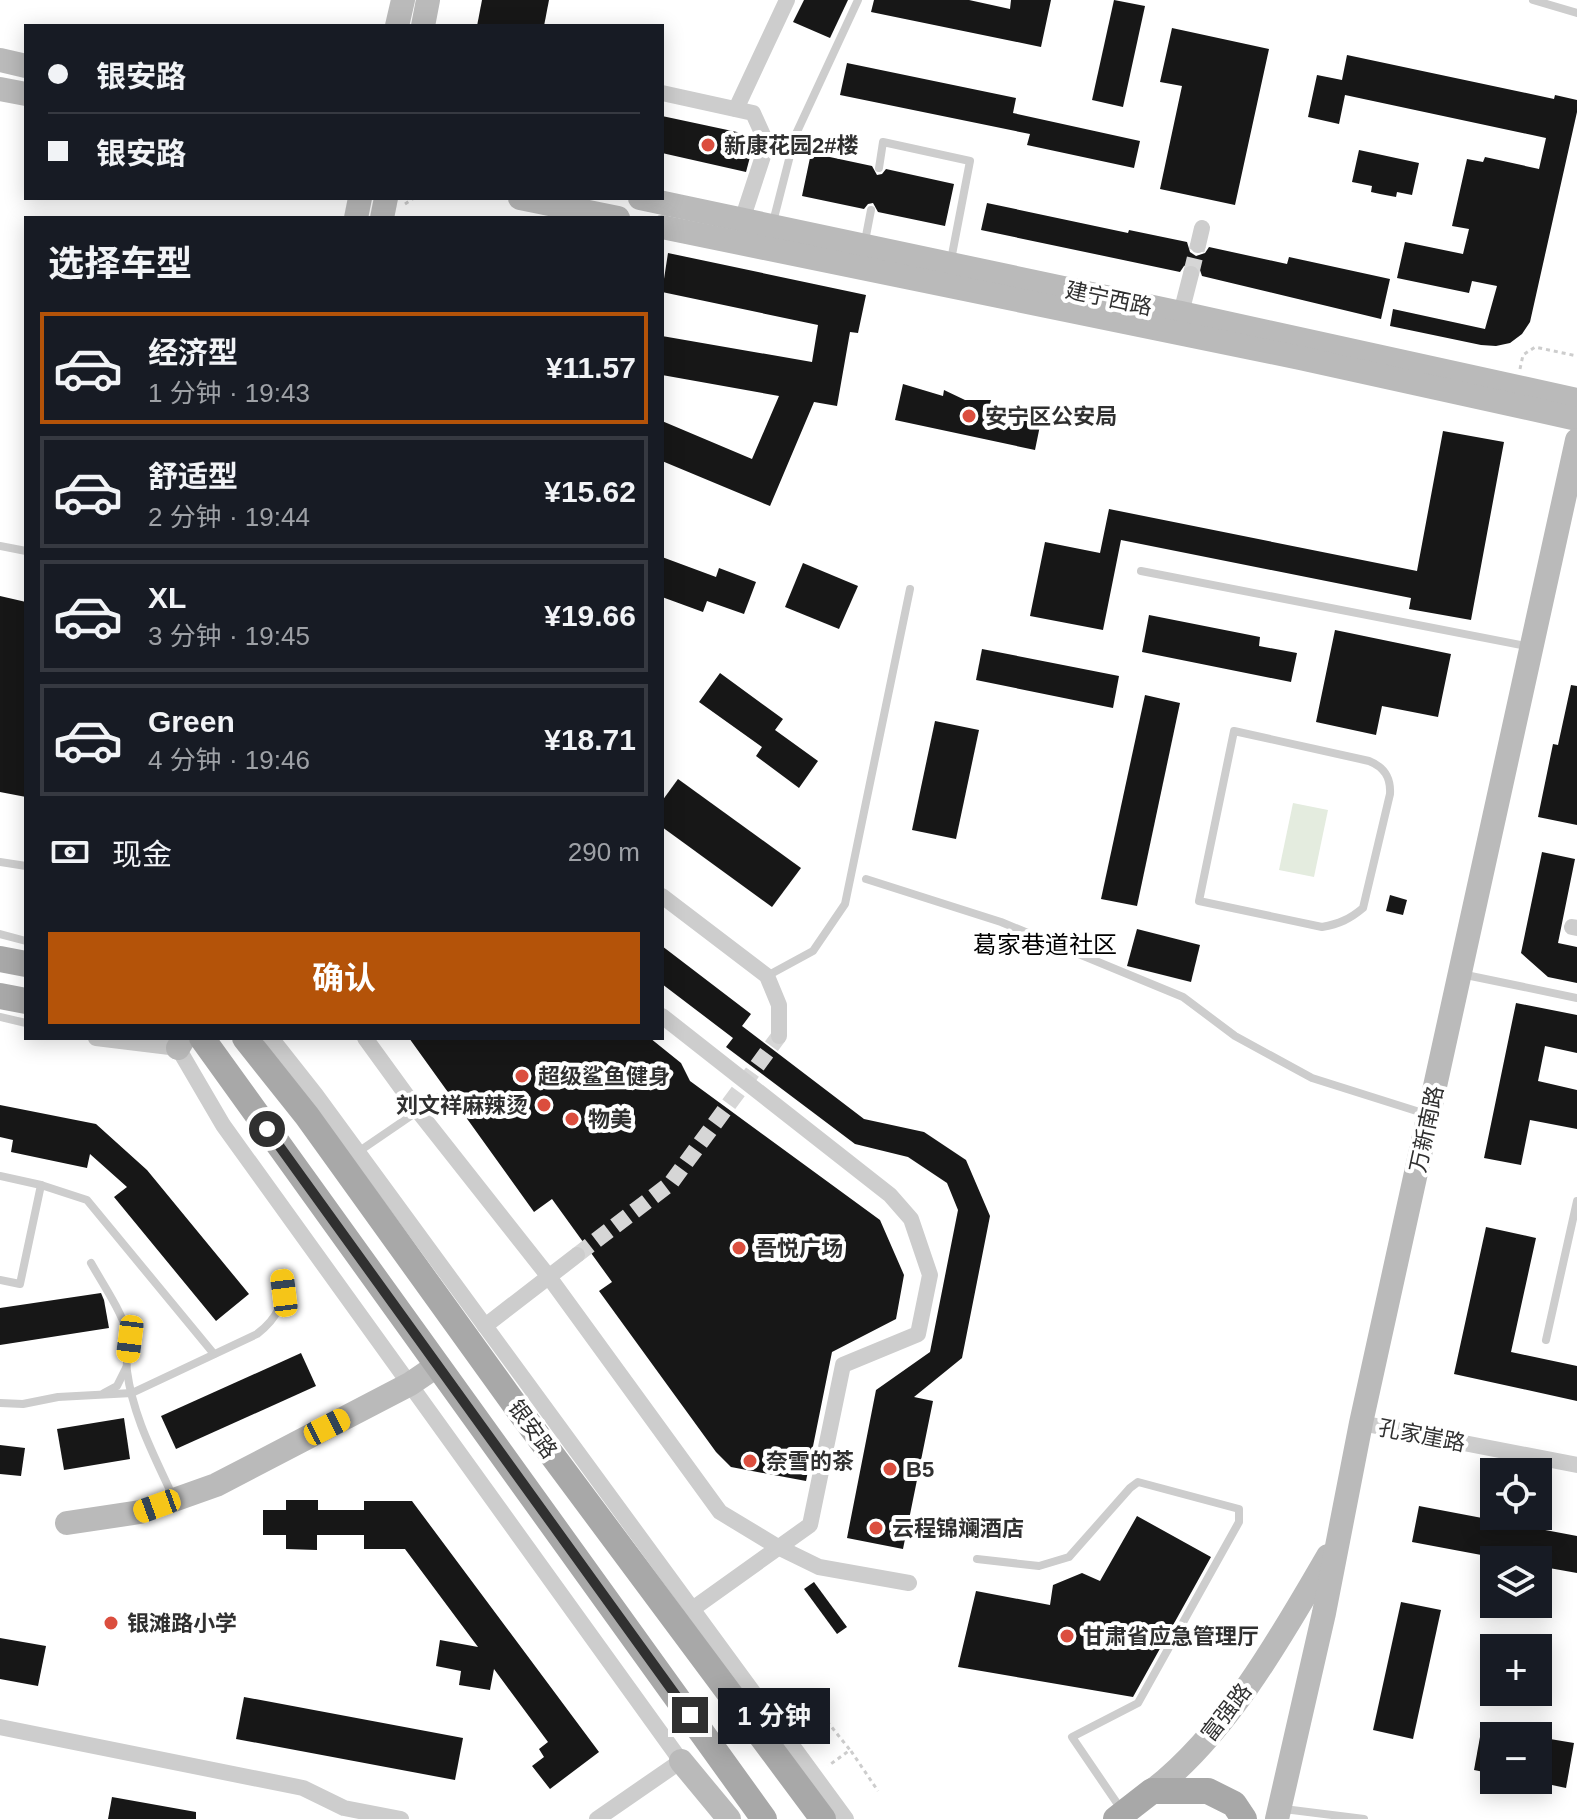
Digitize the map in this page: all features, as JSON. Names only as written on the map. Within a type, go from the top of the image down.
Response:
[{"type":"main road","points":[[397,24],[403,0]]},
{"type":"main road","points":[[423,24],[428,0]]},
{"type":"main road","points":[[0,60],[24,66]]},
{"type":"main road","points":[[0,89],[24,94]]},
{"type":"main road","points":[[530,200],[608,216]]},
{"type":"main road","name":"建宁西路","points":[[649,200],[1577,400]]},
{"type":"main road","name":"建宁西路","points":[[664,227],[1315,361],[1577,419]]},
{"type":"main road","name":"万新南路","points":[[1278,1814],[1577,440]]},
{"type":"main road","points":[[0,959],[24,964]]},
{"type":"main road","points":[[0,996],[24,1001]]},
{"type":"main road","name":"银安路","points":[[247,1040],[307,1116],[520,1412],[823,1819]]},
{"type":"main road","name":"银安路","points":[[188,1041],[438,1365],[764,1819]]},
{"type":"main road","points":[[67,1523],[140,1512],[216,1485],[410,1384],[438,1365]]},
{"type":"main road","name":"富强路","points":[[1152,1791],[1181,1769],[1235,1702],[1290,1622],[1337,1540]]},
{"type":"main road","points":[[681,1761],[729,1819]]},
{"type":"main road","points":[[1120,1816],[1152,1791],[1208,1791],[1237,1814]]},
{"type":"street","points":[[736,109],[787,0]]},
{"type":"street","points":[[664,93],[753,113],[767,144],[742,220]]},
{"type":"street","points":[[1198,245],[1202,228]]},
{"type":"street","points":[[1181,313],[1191,274]]},
{"type":"street","points":[[664,898],[767,976],[779,1005],[779,1036]]},
{"type":"street","points":[[664,1018],[890,1195],[911,1219],[930,1275],[918,1334],[843,1365],[810,1525],[691,1610]]},
{"type":"street","points":[[157,1040],[188,1041],[223,1125],[681,1761],[597,1819]]},
{"type":"street","points":[[273,1040],[358,1152],[846,1819]]},
{"type":"street","points":[[366,1040],[418,1111],[549,1277],[720,1512],[778,1547],[819,1567],[909,1583]]},
{"type":"street","points":[[485,1326],[577,1255]]},
{"type":"street","name":"孔家崖路","points":[[1361,1423],[1577,1465]]},
{"type":"street","points":[[0,1727],[303,1788],[344,1808],[401,1819]]},
{"type":"lane","points":[[772,227],[795,136],[858,0]]},
{"type":"lane","points":[[1533,0],[1577,13]]},
{"type":"lane","points":[[879,168],[883,142],[970,161],[950,264]]},
{"type":"lane","points":[[864,246],[871,210]]},
{"type":"lane","points":[[0,546],[24,551]]},
{"type":"lane","points":[[1141,571],[1531,647]]},
{"type":"lane","points":[[767,976],[813,951],[845,904],[910,589]]},
{"type":"lane","points":[[1234,731],[1369,761],[1383,770],[1391,785],[1390,794],[1363,908],[1337,925],[1322,927],[1199,901],[1234,731]]},
{"type":"lane","points":[[0,862],[24,866]]},
{"type":"lane","points":[[866,879],[1001,922],[1183,997],[1235,1036],[1312,1078],[1429,1115]]},
{"type":"lane","points":[[0,934],[24,940]]},
{"type":"lane","points":[[1460,974],[1577,998]]},
{"type":"lane","points":[[0,1017],[24,1023]]},
{"type":"lane","points":[[358,1152],[437,1098]]},
{"type":"lane","points":[[0,1176],[87,1200],[214,1354]]},
{"type":"lane","points":[[0,1280],[20,1284],[41,1185]]},
{"type":"lane","points":[[1546,1340],[1577,1201]]},
{"type":"lane","points":[[91,1263],[119,1311],[130,1339],[126,1368],[117,1386],[98,1394]]},
{"type":"lane","points":[[0,1403],[23,1404],[58,1397],[132,1393],[257,1334],[271,1324],[280,1310],[284,1293],[282,1276]]},
{"type":"lane","points":[[126,1368],[144,1434],[175,1499]]},
{"type":"lane","points":[[977,1559],[1039,1566],[1069,1557],[1138,1482],[1239,1509],[1239,1522],[1138,1703],[1072,1737],[1120,1816]]},
{"type":"lane","points":[[1278,1814],[1364,1819]]},
{"type":"path","points":[[1516,386],[1523,355],[1535,347],[1577,356]]},
{"type":"path","points":[[822,1715],[878,1791]]},
{"type":"path","points":[[813,1776],[850,1750]]},
{"type":"shaded area","points":[[1293,803],[1328,810],[1314,877],[1279,870]]},
{"type":"building","points":[[482,0],[549,0],[544,24],[477,24]]},
{"type":"building","points":[[804,0],[848,0],[830,38],[793,22]]},
{"type":"building","points":[[874,0],[969,0],[1010,9],[1011,0],[1051,0],[1041,47],[871,12]]},
{"type":"building","points":[[1114,0],[1145,6],[1123,107],[1092,100]]},
{"type":"building","points":[[1172,28],[1269,49],[1235,205],[1160,189],[1182,86],[1160,82]]},
{"type":"building","points":[[1347,55],[1554,99],[1555,95],[1577,100],[1577,112],[1530,322],[1522,334],[1510,343],[1481,345],[1390,326],[1393,309],[1485,329],[1497,286],[1472,281],[1469,293],[1397,278],[1405,242],[1463,254],[1469,229],[1452,226],[1467,159],[1483,162],[1485,157],[1539,169],[1546,138],[1345,95],[1339,124],[1308,117],[1317,75],[1342,80]]},
{"type":"building","points":[[847,63],[1016,98],[1013,113],[1140,141],[1134,168],[1027,145],[1030,134],[840,95]]},
{"type":"building","name":"新康花园2#楼","points":[[664,116],[751,135],[754,142],[746,172],[664,153]]},
{"type":"building","points":[[1359,150],[1419,163],[1412,195],[1397,192],[1396,197],[1380,194],[1371,192],[1372,186],[1352,182]]},
{"type":"building","points":[[811,153],[872,166],[877,175],[886,169],[954,184],[945,226],[878,212],[873,203],[864,209],[802,196]]},
{"type":"building","points":[[987,203],[1128,233],[1129,230],[1187,242],[1190,252],[1196,256],[1205,253],[1209,247],[1287,264],[1289,257],[1390,279],[1381,319],[1202,276],[1199,267],[1193,263],[1184,266],[1180,272],[981,230]]},
{"type":"building","points":[[668,253],[866,295],[858,333],[850,332],[837,406],[814,402],[770,506],[664,462],[664,422],[752,459],[779,396],[664,375],[664,336],[812,362],[818,325],[664,292]]},
{"type":"building","name":"安宁区公安局","points":[[903,384],[943,396],[944,390],[965,400],[991,400],[990,404],[1043,411],[1035,450],[895,420]]},
{"type":"building","points":[[1443,431],[1504,442],[1471,620],[1409,609],[1411,598],[1121,540],[1103,630],[1030,616],[1045,542],[1100,553],[1109,509],[1417,571]]},
{"type":"building","points":[[664,558],[716,577],[719,568],[756,582],[744,614],[707,601],[703,612],[664,598]]},
{"type":"building","points":[[803,563],[858,586],[839,629],[785,607]]},
{"type":"building","points":[[0,596],[24,602],[24,797],[0,792]]},
{"type":"building","points":[[1149,615],[1260,637],[1259,646],[1297,653],[1291,682],[1142,652]]},
{"type":"building","points":[[1335,630],[1451,654],[1438,717],[1382,706],[1376,735],[1316,722]]},
{"type":"building","points":[[982,649],[1119,676],[1113,708],[976,680]]},
{"type":"building","points":[[720,673],[783,719],[775,730],[818,761],[799,788],[756,756],[762,747],[699,702]]},
{"type":"building","points":[[1571,685],[1577,686],[1577,825],[1538,817],[1553,744],[1558,745]]},
{"type":"building","points":[[1145,695],[1180,703],[1137,906],[1101,899]]},
{"type":"building","points":[[935,721],[979,730],[956,839],[912,830]]},
{"type":"building","points":[[678,779],[801,868],[772,907],[664,828],[664,798]]},
{"type":"building","points":[[1542,852],[1575,859],[1558,943],[1577,947],[1577,983],[1548,977],[1521,953]]},
{"type":"building","points":[[1390,895],[1407,900],[1403,915],[1386,911]]},
{"type":"building","points":[[1137,929],[1200,945],[1191,982],[1127,966]]},
{"type":"building","points":[[664,948],[751,1014],[742,1026],[864,1119],[924,1132],[966,1160],[990,1216],[962,1358],[914,1397],[933,1401],[903,1549],[847,1538],[876,1390],[930,1352],[958,1210],[947,1183],[908,1157],[855,1144],[726,1047],[733,1038],[664,986]]},
{"type":"building","points":[[1516,1003],[1577,1015],[1577,1053],[1545,1046],[1538,1081],[1577,1090],[1577,1129],[1530,1120],[1521,1165],[1484,1158]]},
{"type":"building","name":"吾悦广场","points":[[410,1040],[652,1040],[681,1063],[690,1081],[880,1220],[904,1275],[896,1319],[832,1352],[806,1481],[731,1467],[716,1452],[599,1291],[612,1282],[552,1199],[534,1212]]},
{"type":"building","points":[[0,1105],[96,1124],[147,1170],[249,1294],[216,1321],[114,1197],[127,1187],[90,1154],[87,1168],[11,1152],[13,1140],[0,1137]]},
{"type":"building","points":[[1486,1227],[1536,1238],[1511,1352],[1577,1366],[1577,1401],[1454,1374]]},
{"type":"building","points":[[101,1293],[109,1328],[0,1345],[0,1308]]},
{"type":"building","points":[[301,1353],[316,1386],[176,1449],[161,1416]]},
{"type":"building","points":[[124,1418],[130,1459],[64,1470],[57,1429]]},
{"type":"building","points":[[0,1445],[25,1448],[21,1476],[0,1474]]},
{"type":"building","points":[[286,1500],[318,1500],[318,1510],[364,1510],[364,1501],[412,1501],[599,1752],[550,1789],[532,1766],[544,1757],[539,1749],[548,1742],[494,1669],[490,1690],[459,1685],[461,1671],[436,1666],[440,1640],[478,1647],[405,1549],[364,1549],[364,1535],[317,1535],[317,1550],[286,1549],[286,1535],[263,1535],[263,1510],[286,1510]]},
{"type":"building","points":[[1419,1506],[1480,1518],[1480,1530],[1545,1530],[1577,1536],[1577,1573],[1552,1569],[1552,1546],[1480,1546],[1480,1555],[1412,1542]]},
{"type":"building","name":"甘肃省应急管理厅","points":[[1137,1516],[1211,1557],[1133,1697],[958,1667],[976,1591],[1050,1605],[1053,1585],[1082,1573],[1100,1581]]},
{"type":"building","points":[[814,1582],[847,1627],[837,1634],[804,1589]]},
{"type":"building","points":[[1401,1602],[1441,1610],[1413,1739],[1373,1730]]},
{"type":"building","points":[[0,1638],[46,1646],[38,1686],[0,1679]]},
{"type":"building","points":[[244,1697],[463,1738],[455,1780],[236,1739]]},
{"type":"building","points":[[1480,1737],[1480,1771],[1474,1770]]},
{"type":"building","points":[[1552,1739],[1574,1743],[1566,1788],[1552,1785]]},
{"type":"building","points":[[112,1797],[196,1812],[196,1819],[108,1819]]},
{"type":"tunnel","points":[[1191,274],[1198,245]]},
{"type":"tunnel","points":[[577,1255],[671,1183],[779,1036]]},
{"type":"place","name":"新康花园2#楼","points":[[708,145]]},
{"type":"place","name":"安宁区公安局","points":[[969,416]]},
{"type":"place","name":"超级鲨鱼健身","points":[[522,1076]]},
{"type":"place","name":"刘文祥麻辣烫","points":[[544,1105]]},
{"type":"place","name":"物美","points":[[572,1119]]},
{"type":"place","name":"吾悦广场","points":[[739,1248]]},
{"type":"place","name":"奈雪的茶","points":[[750,1461]]},
{"type":"place","name":"B5","points":[[890,1469]]},
{"type":"place","name":"云程锦斓酒店","points":[[876,1528]]},
{"type":"place","name":"银滩路小学","points":[[111,1623]]},
{"type":"place","name":"甘肃省应急管理厅","points":[[1067,1636]]},
{"type":"district","name":"葛家巷道社区","points":[[1045,945]]},
{"type":"route","points":[[267,1129],[690,1715]]}]
